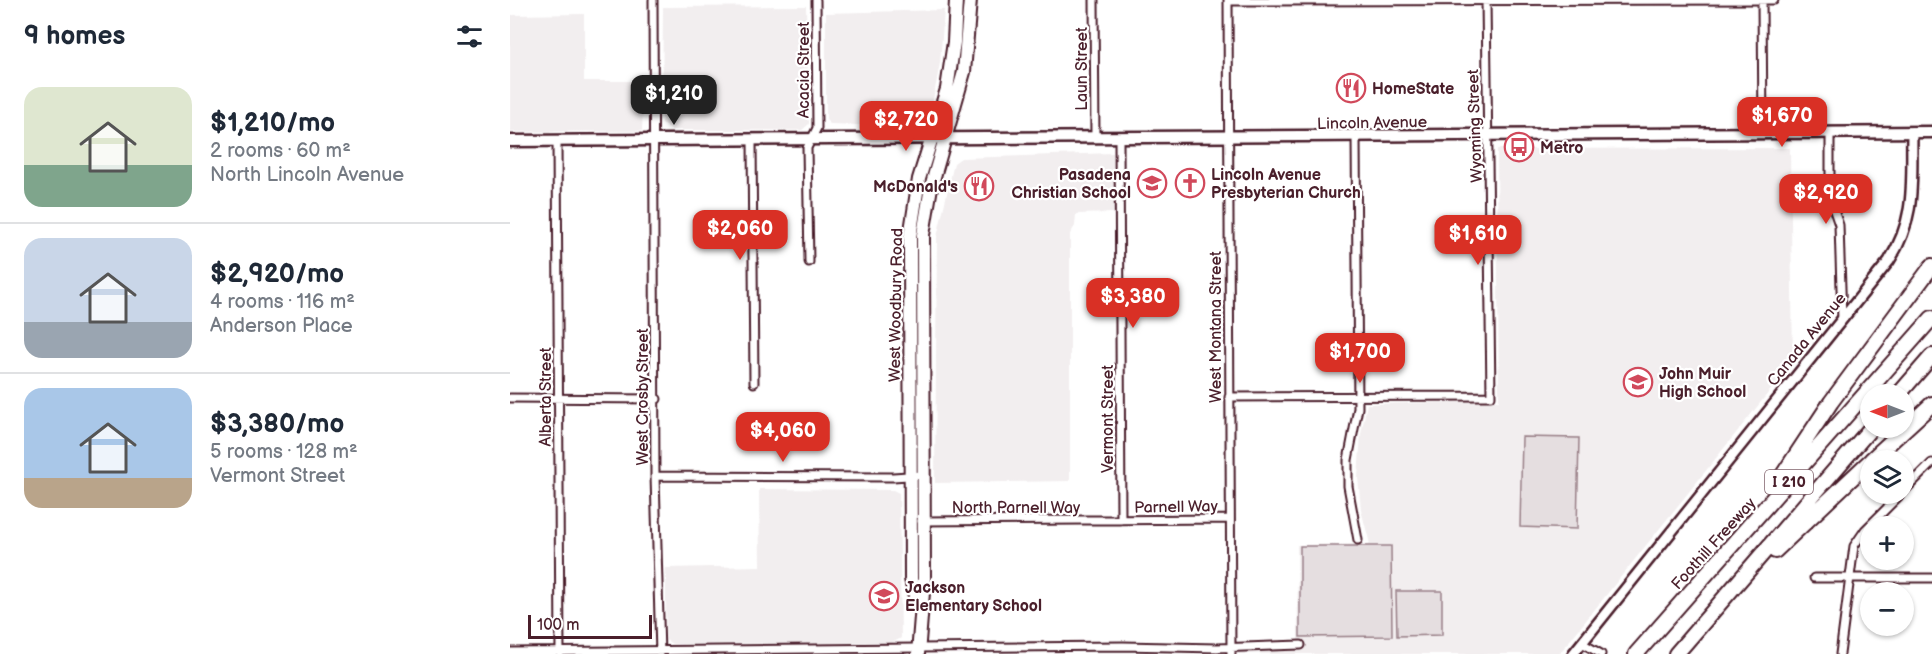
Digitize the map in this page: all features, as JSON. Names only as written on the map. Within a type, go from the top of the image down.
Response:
[{"type":"highway","points":[[1751,525],[1830,402],[1932,266]]},
{"type":"highway","name":"Foothill Freeway","points":[[1641,649],[1932,318]]},
{"type":"highway","points":[[1908,384],[1932,356]]},
{"type":"highway","points":[[1883,450],[1932,404]]},
{"type":"highway","name":"I 210","points":[[1676,654],[1862,438]]},
{"type":"highway","points":[[1732,591],[1860,471]]},
{"type":"main road","name":"West Woodbury Road","points":[[917,476],[910,237],[920,179],[951,65],[956,0]]},
{"type":"main road","name":"West Woodbury Road","points":[[918,652],[919,615],[924,580],[917,521],[922,235],[931,187],[964,72],[970,0]]},
{"type":"main road","name":"Lincoln Avenue","points":[[510,141],[1763,135],[1830,132],[1932,132]]},
{"type":"street","name":"West Crosby Street","points":[[653,0],[657,399],[655,476],[660,652]]},
{"type":"street","name":"Acacia Street","points":[[809,262],[807,148],[817,128],[816,0]]},
{"type":"street","name":"Laun Street","points":[[1094,0],[1095,138]]},
{"type":"street","points":[[1228,0],[1774,0]]},
{"type":"street","name":"West Montana Street","points":[[1228,0],[1231,650]]},
{"type":"street","points":[[1762,0],[1763,135]]},
{"type":"street","name":"Wyoming Street","points":[[1357,396],[1491,396],[1486,1]]},
{"type":"street","points":[[1830,132],[1830,199],[1839,225],[1842,320]]},
{"type":"street","name":"Canada Avenue","points":[[1573,654],[1842,320],[1900,243],[1911,206],[1911,132]]},
{"type":"street","points":[[1356,137],[1358,408],[1348,468],[1352,513],[1358,540]]},
{"type":"street","name":"Vermont Street","points":[[1119,138],[1121,520]]},
{"type":"street","points":[[752,140],[754,383]]},
{"type":"street","name":"Alberta Street","points":[[558,141],[560,652]]},
{"type":"street","points":[[1229,397],[1357,396]]},
{"type":"street","points":[[510,398],[657,399]]},
{"type":"street","points":[[1914,480],[1932,463]]},
{"type":"street","points":[[655,476],[917,476]]},
{"type":"street","points":[[1840,654],[1854,546],[1857,539],[1891,504]]},
{"type":"street","name":"Parnell Way","points":[[1121,520],[1230,519]]},
{"type":"street","name":"North Parnell Way","points":[[917,521],[1121,520]]},
{"type":"street","points":[[1814,578],[1932,578]]},
{"type":"street","points":[[1582,643],[1601,654]]},
{"type":"street","points":[[510,652],[918,652],[1011,646],[1231,650],[1301,645]]},
{"type":"shaded area","points":[[806,6],[809,124],[802,130],[671,130],[662,123],[663,7]]},
{"type":"shaded area","points":[[944,10],[940,63],[932,105],[925,119],[907,127],[830,124],[826,120],[826,13]]},
{"type":"shaded area","points":[[584,14],[584,81],[644,81],[642,131],[510,132],[510,15]]},
{"type":"shaded area","name":"John Muir High School","points":[[1790,148],[1793,362],[1559,654],[1237,654],[1237,651],[1298,650],[1297,545],[1370,544],[1361,510],[1358,477],[1361,434],[1367,404],[1499,401],[1497,149]]},
{"type":"shaded area","points":[[1113,153],[1115,213],[1076,214],[1075,226],[1070,234],[1070,481],[935,483],[937,237],[954,163],[961,158]]},
{"type":"shaded area","points":[[1522,437],[1579,438],[1577,529],[1520,527]]},
{"type":"shaded area","points":[[759,489],[893,490],[899,493],[901,638],[892,643],[672,644],[666,640],[666,568],[760,566]]},
{"type":"shaded area","points":[[1300,546],[1391,546],[1392,636],[1300,637]]},
{"type":"shaded area","points":[[1396,591],[1442,591],[1442,635],[1397,636]]},
{"type":"place","name":"HomeState","points":[[1351,88]]},
{"type":"place","name":"Metro","points":[[1519,147]]},
{"type":"place","name":"Pasadena Christian School","points":[[1152,183]]},
{"type":"place","name":"Lincoln Avenue Presbyterian Church","points":[[1190,183]]},
{"type":"place","name":"McDonald's","points":[[979,186]]},
{"type":"place","name":"John Muir High School","points":[[1638,382]]},
{"type":"place","name":"Jackson Elementary School","points":[[884,596]]}]
